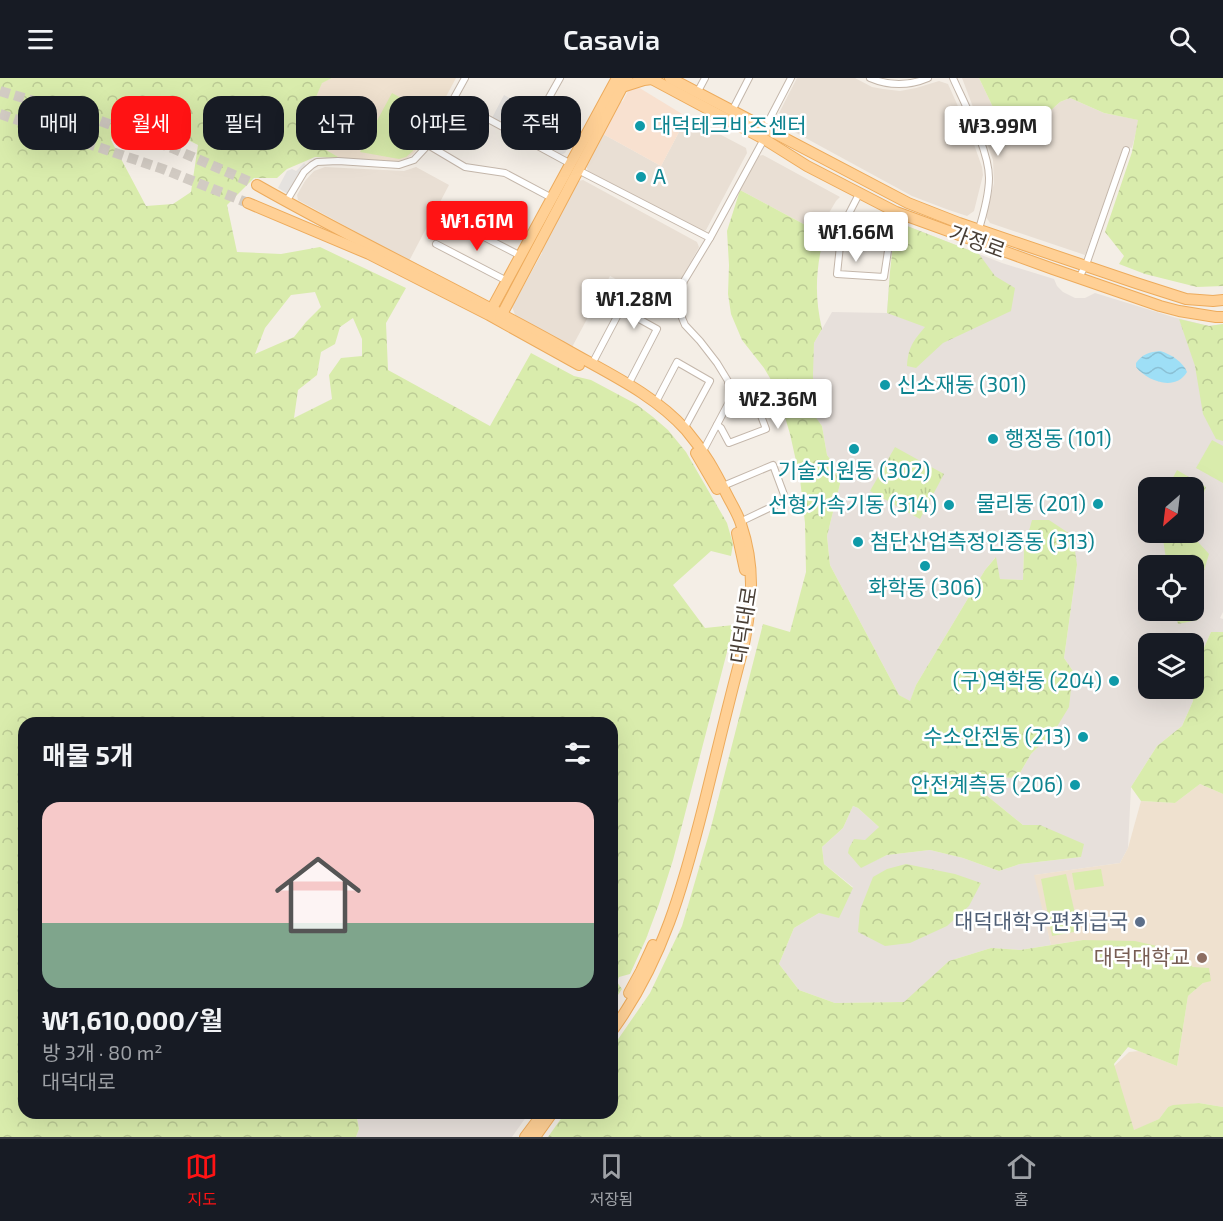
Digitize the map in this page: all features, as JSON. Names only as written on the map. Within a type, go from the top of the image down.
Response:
[{"type":"main road","name":"가정로","points":[[670,78],[732,111],[807,166],[896,212],[1160,306],[1223,317]]},
{"type":"main road","name":"가정로","points":[[651,79],[908,203],[958,223],[1185,299],[1223,300]]},
{"type":"main road","points":[[495,315],[622,81],[651,79]]},
{"type":"main road","points":[[495,315],[507,281],[520,256],[552,198],[575,167]]},
{"type":"main road","points":[[257,185],[495,315]]},
{"type":"main road","points":[[248,203],[369,254],[495,315]]},
{"type":"main road","name":"대덕대로","points":[[495,315],[592,364],[628,385],[656,402],[684,429],[703,451],[723,486],[740,522],[752,569],[751,607],[743,649],[691,856],[669,926],[648,975],[618,1023]]},
{"type":"main road","name":"대덕대로","points":[[495,315],[639,398],[681,433],[696,452],[729,509],[745,568],[742,628],[675,886],[662,926],[641,971],[618,1010]]},
{"type":"main road","points":[[525,1137],[538,1119]]},
{"type":"main road","points":[[535,1137],[548,1119]]},
{"type":"street","points":[[455,96],[465,78]]},
{"type":"street","points":[[550,96],[560,78]]},
{"type":"street","points":[[697,93],[705,78]]},
{"type":"street","points":[[732,111],[749,78]]},
{"type":"street","points":[[703,451],[729,402],[728,381],[700,341],[685,325],[678,300],[684,281],[710,238],[791,78]]},
{"type":"street","points":[[870,78],[895,84],[928,78]]},
{"type":"street","points":[[953,78],[982,146],[988,166],[989,180],[975,241]]},
{"type":"street","points":[[489,120],[710,238]]},
{"type":"street","points":[[286,202],[304,172],[317,162],[399,165],[414,160],[424,150]]},
{"type":"street","points":[[435,150],[465,167],[506,173],[552,198]]},
{"type":"street","points":[[1079,278],[1126,150]]},
{"type":"street","points":[[859,194],[842,227],[837,274],[884,277],[896,212]]},
{"type":"street","points":[[449,219],[520,256]]},
{"type":"street","points":[[844,223],[889,244]]},
{"type":"street","points":[[435,244],[507,281]]},
{"type":"street","points":[[592,364],[621,309],[657,329],[628,385]]},
{"type":"street","points":[[656,402],[677,362],[710,381],[726,378]]},
{"type":"street","points":[[684,429],[710,381]]},
{"type":"street","points":[[717,425],[729,443],[766,429],[752,392],[729,402]]},
{"type":"street","points":[[723,486],[773,465],[786,500],[740,522]]},
{"type":"shaded area","points":[[332,78],[456,78],[446,96],[389,96],[389,150],[416,150],[406,159],[396,162],[340,158],[325,150],[377,150],[377,96],[316,96],[322,82]]},
{"type":"shaded area","points":[[797,78],[855,78],[872,87],[900,91],[939,81],[948,84],[982,167],[983,175],[974,211],[967,216],[912,196],[778,123],[777,117]]},
{"type":"shaded area","points":[[962,78],[979,78],[1001,124],[1038,122],[1060,102],[1070,98],[1104,113],[1139,120],[1132,148],[1125,146],[1085,255],[990,223],[986,217],[994,183],[993,160]]},
{"type":"shaded area","points":[[638,87],[687,117],[661,166],[603,134],[629,89]]},
{"type":"shaded area","points":[[501,101],[501,123],[492,118]]},
{"type":"shaded area","points":[[687,117],[746,148],[747,153],[706,230],[701,232],[588,171],[586,165],[603,134],[661,166]]},
{"type":"shaded area","points":[[551,150],[567,150],[560,155]]},
{"type":"shaded area","points":[[763,155],[840,197],[826,218],[824,235],[740,190],[758,156]]},
{"type":"shaded area","points":[[304,163],[307,166],[299,174],[288,194],[278,188],[287,171],[292,169],[296,171]]},
{"type":"shaded area","points":[[325,167],[404,171],[416,167],[449,185],[409,261],[298,200],[297,195],[305,181],[314,171]]},
{"type":"shaded area","points":[[583,180],[697,242],[699,247],[679,283],[677,312],[610,276],[571,349],[516,317],[512,307],[578,181]]},
{"type":"shaded area","points":[[902,224],[1002,263],[1054,279],[1063,292],[1075,298],[1085,298],[1095,293],[1209,326],[1223,324],[1223,612],[1220,618],[1223,619],[1223,632],[1211,632],[1204,648],[1204,633],[1138,633],[1138,699],[1193,699],[1193,701],[1182,726],[1157,746],[1131,787],[1128,848],[1120,863],[1035,875],[1051,945],[1020,950],[991,948],[949,961],[905,1002],[835,1003],[799,990],[779,964],[794,928],[819,913],[853,887],[824,864],[822,847],[843,828],[853,806],[879,827],[861,867],[887,855],[930,850],[963,858],[999,871],[1020,864],[1081,857],[1040,825],[1023,825],[980,790],[990,777],[1017,778],[1031,754],[1055,730],[1073,671],[1064,658],[1077,565],[1024,549],[1023,580],[1000,579],[995,558],[985,570],[916,685],[910,702],[899,695],[830,565],[827,536],[841,474],[827,455],[822,426],[814,416],[811,383],[814,343],[832,312],[887,313],[890,272]]},
{"type":"shaded area","name":"대덕대학교","points":[[1200,784],[1223,794],[1223,1107],[1199,1103],[1168,1107],[1159,1119],[1134,1131],[1111,1069],[1129,1052],[1139,1051],[1177,1066],[1188,996],[1203,983],[1193,967],[1170,949],[1083,940],[1051,945],[1034,875],[1120,863],[1128,848],[1141,801],[1175,803]]},
{"type":"shaded area","points":[[357,1119],[525,1119],[512,1137],[356,1137],[359,1129]]},
{"type":"green space","points":[[0,78],[332,78],[322,83],[316,96],[296,96],[296,150],[326,150],[340,158],[315,157],[287,169],[277,178],[254,178],[227,205],[237,252],[281,254],[320,247],[406,288],[386,323],[388,370],[490,426],[531,353],[574,376],[591,380],[636,404],[668,430],[686,452],[727,523],[733,544],[731,556],[711,551],[673,585],[705,628],[734,625],[673,860],[659,904],[630,974],[619,977],[618,980],[618,717],[18,717],[18,1119],[357,1119],[359,1129],[356,1137],[0,1137]],"holes":[[[111,96],[191,96],[191,141],[198,145],[191,192],[173,204],[146,206],[116,150],[111,150]],[[315,292],[321,307],[294,337],[255,354],[265,328],[291,295]],[[353,318],[362,339],[362,356],[341,358],[329,375],[332,399],[294,418],[298,390],[317,375],[321,352],[335,344],[340,327]]]},
{"type":"green space","points":[[979,78],[1223,78],[1223,286],[1197,287],[1145,274],[1119,264],[1124,256],[1105,232],[1132,152],[1138,120],[1104,113],[1070,98],[1060,102],[1038,122],[1016,130],[1001,124]]},
{"type":"green space","points":[[389,99],[389,150],[413,151],[399,159],[360,152],[361,150],[377,150],[377,121]]},
{"type":"green space","points":[[740,190],[824,235],[817,282],[822,329],[814,343],[813,374],[814,415],[822,426],[827,455],[841,474],[827,536],[830,565],[899,695],[910,701],[916,685],[985,570],[996,557],[1000,579],[1023,580],[1024,549],[1032,520],[1049,520],[1073,536],[1077,565],[1064,658],[1073,671],[1069,707],[1055,730],[1031,754],[1017,778],[990,777],[980,790],[1023,825],[1040,825],[1084,844],[1081,857],[1020,864],[999,871],[963,858],[930,850],[887,855],[861,868],[848,853],[849,848],[854,839],[865,840],[879,827],[853,806],[843,828],[822,847],[824,864],[853,888],[839,918],[819,913],[794,928],[779,964],[799,990],[835,1003],[904,1002],[949,961],[991,948],[1020,950],[1083,940],[1135,941],[1170,949],[1193,967],[1209,968],[1211,981],[1203,983],[1188,996],[1177,1066],[1128,1047],[1114,1064],[1134,1130],[1159,1119],[1168,1107],[1199,1103],[1223,1107],[1223,1137],[548,1137],[561,1119],[618,1119],[618,1039],[650,993],[682,926],[711,827],[763,624],[790,632],[806,572],[805,523],[800,479],[790,434],[777,390],[764,368],[742,340],[731,314],[728,294],[727,231]]},
{"type":"green space","points":[[902,224],[979,254],[995,276],[1015,288],[1011,311],[943,343],[916,368],[907,366],[910,349],[925,327],[887,313],[895,225]]},
{"type":"green space","points":[[1179,319],[1209,326],[1223,324],[1223,441],[1216,439],[1203,414],[1195,366]]},
{"type":"green space","points":[[1212,440],[1223,446],[1223,483],[1196,468]]},
{"type":"green space","points":[[895,447],[944,474],[920,519],[870,491]]},
{"type":"green space","points":[[1177,470],[1189,477],[1173,477]]},
{"type":"green space","points":[[1164,543],[1199,543],[1209,554],[1204,571],[1204,555],[1165,555]]},
{"type":"green space","points":[[1177,621],[1193,621],[1178,624]]},
{"type":"green space","points":[[1211,632],[1223,632],[1223,794],[1200,784],[1175,803],[1141,801],[1131,787],[1157,746],[1182,726],[1193,699],[1204,699],[1204,648]]},
{"type":"green space","points":[[906,864],[955,874],[981,883],[969,906],[947,926],[910,943],[885,946],[858,932],[860,910],[873,877],[887,869]]},
{"type":"green space","points":[[1101,869],[1104,886],[1075,890],[1072,873]]},
{"type":"green space","points":[[1066,874],[1079,931],[1052,936],[1041,879]]},
{"type":"green space","points":[[618,983],[622,989],[618,995]]},
{"type":"water","points":[[1160,351],[1180,362],[1187,372],[1176,382],[1154,380],[1136,367],[1138,360],[1144,356]]},
{"type":"tunnel","points":[[0,91],[98,120],[172,148],[257,185]]},
{"type":"tunnel","points":[[0,114],[163,169],[248,203]]},
{"type":"place","name":"대덕테크비즈센터","points":[[640,126]]},
{"type":"place","name":"A","points":[[641,177]]},
{"type":"place","name":"신소재동 (301)","points":[[885,385]]},
{"type":"place","name":"행정동 (101)","points":[[993,439]]},
{"type":"place","name":"기술지원동 (302)","points":[[854,449]]},
{"type":"place","name":"물리동 (201)","points":[[1098,504]]},
{"type":"place","name":"선형가속기동 (314)","points":[[949,505]]},
{"type":"place","name":"첨단산업측정인증동 (313)","points":[[858,542]]},
{"type":"place","name":"화학동 (306)","points":[[925,566]]},
{"type":"place","name":"(구)역학동 (204)","points":[[1114,681]]},
{"type":"place","name":"수소안전동 (213)","points":[[1083,737]]},
{"type":"place","name":"안전계측동 (206)","points":[[1075,785]]},
{"type":"place","name":"대덕대학우편취급국","points":[[1140,922]]},
{"type":"place","name":"대덕대학교","points":[[1202,958]]}]
